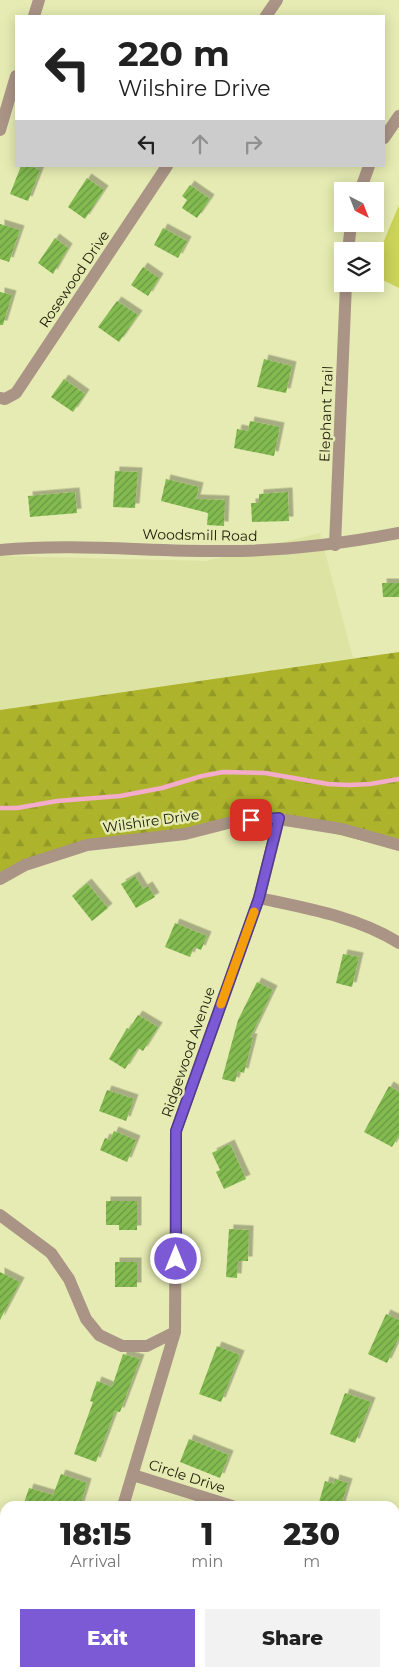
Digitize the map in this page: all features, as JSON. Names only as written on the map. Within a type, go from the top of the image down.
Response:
[{"type":"street","points":[[34,15],[39,0]]},
{"type":"street","points":[[267,15],[277,0]]},
{"type":"street","points":[[0,130],[15,79]]},
{"type":"street","points":[[385,137],[399,116]]},
{"type":"street","name":"Rosewood Drive","points":[[0,398],[5,399],[16,393],[166,167]]},
{"type":"street","points":[[364,182],[370,167]]},
{"type":"street","name":"Elephant Trail","points":[[335,545],[346,292]]},
{"type":"street","name":"Woodsmill Road","points":[[0,550],[75,548],[227,552],[284,550],[335,545],[399,533]]},
{"type":"street","name":"Wilshire Drive","points":[[0,879],[25,865],[87,845],[185,834],[236,821],[279,818],[342,829],[399,845]]},
{"type":"street","name":"Ridgewood Avenue","points":[[125,1501],[175,1332],[176,1131],[259,898],[279,818]]},
{"type":"street","points":[[259,898],[302,907],[367,927],[399,943]]},
{"type":"street","points":[[1,1219],[51,1253],[69,1279],[86,1319],[99,1335],[122,1346],[147,1346],[175,1332]]},
{"type":"street","name":"Circle Drive","points":[[133,1475],[216,1501]]},
{"type":"shaded area","points":[[320,533],[353,658],[0,710],[0,556],[206,561]]},
{"type":"green space","points":[[399,205],[399,288],[384,280],[383,242]]},
{"type":"green space","points":[[399,652],[399,850],[289,822],[178,831],[21,864],[0,881],[0,710]]},
{"type":"building","points":[[21,167],[33,167],[40,170],[28,201],[10,194]]},
{"type":"building","points":[[87,178],[104,190],[85,219],[68,207]]},
{"type":"building","points":[[190,185],[210,199],[197,218],[182,208],[187,200],[182,196]]},
{"type":"building","points":[[0,224],[20,230],[9,262],[0,259]]},
{"type":"building","points":[[163,228],[187,241],[178,258],[154,245]]},
{"type":"building","points":[[55,238],[68,248],[53,274],[38,263]]},
{"type":"building","points":[[143,267],[159,278],[148,296],[131,285]]},
{"type":"building","points":[[0,292],[12,295],[3,325],[0,325]]},
{"type":"building","points":[[117,301],[138,315],[119,342],[98,327]]},
{"type":"building","points":[[264,359],[292,366],[286,393],[257,387]]},
{"type":"building","points":[[64,379],[85,394],[73,412],[51,397]]},
{"type":"building","points":[[250,421],[280,427],[274,456],[234,448],[237,429],[248,431]]},
{"type":"building","points":[[115,471],[138,472],[135,508],[113,507]]},
{"type":"building","points":[[166,479],[199,487],[196,499],[225,500],[224,526],[207,525],[208,513],[161,501]]},
{"type":"building","points":[[75,492],[77,513],[30,517],[28,496]]},
{"type":"building","points":[[288,492],[289,521],[252,522],[251,503],[259,503],[259,494]]},
{"type":"building","points":[[382,583],[399,583],[399,597],[383,597]]},
{"type":"building","points":[[135,876],[143,889],[148,886],[155,897],[136,908],[121,884]]},
{"type":"building","points":[[87,883],[108,908],[92,921],[72,896]]},
{"type":"building","points":[[175,923],[207,936],[201,950],[194,947],[190,957],[165,947]]},
{"type":"building","points":[[343,954],[359,957],[352,987],[336,983]]},
{"type":"building","points":[[257,982],[273,990],[250,1038],[253,1038],[244,1073],[238,1071],[235,1082],[222,1079],[238,1020]]},
{"type":"building","points":[[138,1015],[158,1027],[143,1051],[138,1048],[125,1069],[109,1059],[127,1028],[129,1029]]},
{"type":"building","points":[[389,1086],[399,1092],[399,1135],[392,1147],[364,1132]]},
{"type":"building","points":[[107,1090],[134,1099],[126,1121],[99,1111]]},
{"type":"building","points":[[114,1131],[136,1140],[127,1162],[100,1150],[105,1138],[110,1140]]},
{"type":"building","points":[[230,1144],[246,1179],[224,1189],[216,1172],[220,1170],[212,1153]]},
{"type":"building","points":[[106,1201],[137,1201],[137,1230],[119,1230],[119,1225],[106,1225]]},
{"type":"building","points":[[229,1229],[249,1230],[248,1261],[238,1261],[237,1278],[226,1277]]},
{"type":"building","points":[[115,1262],[137,1262],[137,1287],[115,1287]]},
{"type":"building","points":[[0,1272],[20,1282],[0,1320]]},
{"type":"building","points":[[386,1314],[399,1320],[399,1337],[387,1363],[368,1354]]},
{"type":"building","points":[[217,1346],[240,1355],[221,1402],[199,1394]]},
{"type":"building","points":[[123,1354],[140,1359],[120,1412],[115,1411],[96,1462],[74,1454],[93,1402],[90,1401],[97,1381],[112,1387]]},
{"type":"building","points":[[345,1393],[371,1402],[355,1443],[330,1434]]},
{"type":"building","points":[[189,1439],[229,1455],[220,1478],[180,1462]]},
{"type":"building","points":[[61,1474],[87,1483],[82,1501],[25,1501],[29,1488],[53,1495]]},
{"type":"building","points":[[335,1479],[348,1483],[343,1501],[319,1501],[325,1481],[334,1484]]},
{"type":"waterway","points":[[0,808],[17,808],[57,801],[120,796],[162,788],[223,772],[265,773],[328,784],[349,785],[370,784],[399,779]]},
{"type":"slow traffic","points":[[221,1004],[254,912]]},
{"type":"route","points":[[176,1259],[176,1131],[259,898],[279,818],[251,820]]}]
